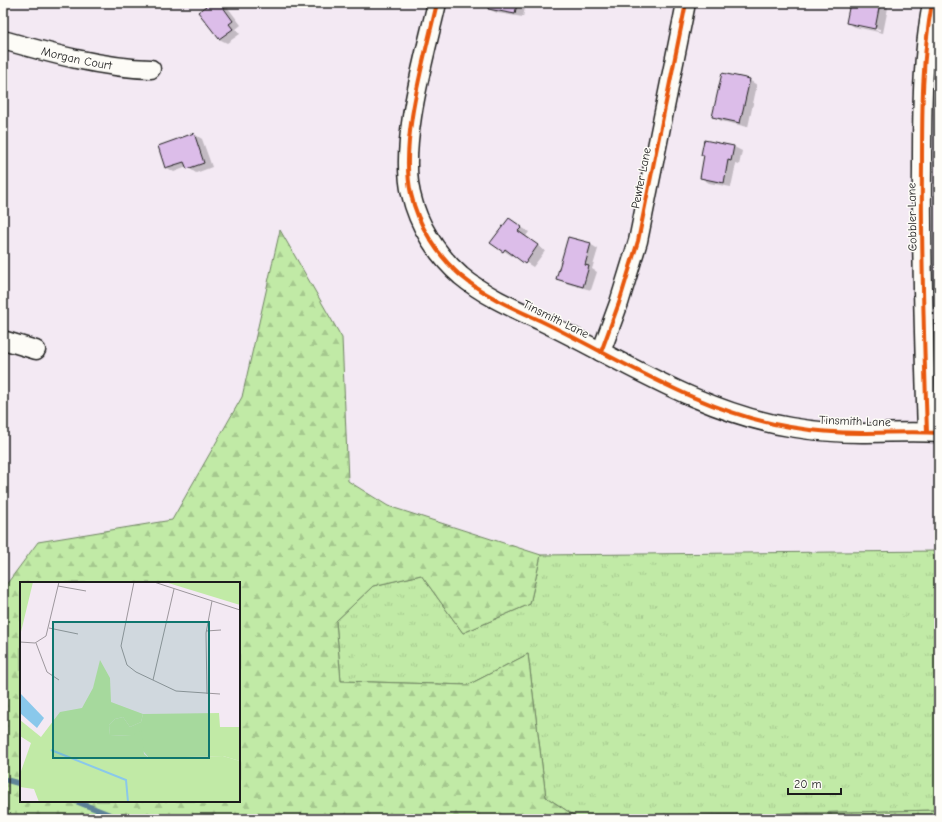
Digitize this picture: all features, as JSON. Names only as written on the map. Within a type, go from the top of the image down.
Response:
[{"type":"street","name":"Tinsmith Lane","points":[[437,3],[419,88],[409,146],[408,170],[411,194],[429,238],[443,258],[460,275],[479,290],[601,352],[696,397],[766,422],[789,427],[837,432],[933,432]]},
{"type":"street","name":"Pewter Lane","points":[[601,352],[620,303],[641,228],[686,3]]},
{"type":"street","name":"Cobbler Lane","points":[[932,3],[932,51],[922,113],[922,228],[933,432]]},
{"type":"street","name":"Morgan Court","points":[[3,40],[100,64],[134,69],[151,69]]},
{"type":"street","points":[[3,340],[36,350]]},
{"type":"green space","points":[[280,230],[342,338],[348,481],[388,506],[541,555],[530,604],[463,633],[421,575],[373,586],[336,621],[341,681],[468,685],[528,654],[546,797],[578,818],[939,810],[939,819],[3,819],[3,589],[38,542],[172,520],[242,397]]},
{"type":"green space","points":[[939,551],[939,810],[578,818],[546,797],[528,654],[468,685],[341,681],[336,621],[373,586],[421,575],[463,633],[530,604],[541,555]]},
{"type":"building","points":[[210,3],[220,3],[233,21],[229,24],[233,29],[219,39],[198,12]]},
{"type":"building","points":[[489,3],[517,3],[515,14],[488,9]]},
{"type":"building","points":[[850,3],[880,3],[875,29],[846,23]]},
{"type":"building","points":[[722,73],[750,79],[740,123],[712,117]]},
{"type":"building","points":[[194,133],[204,163],[187,169],[184,162],[165,168],[158,146]]},
{"type":"building","points":[[704,140],[734,146],[731,161],[728,160],[724,183],[700,178],[704,155],[701,155]]},
{"type":"building","points":[[509,218],[522,227],[518,231],[538,245],[525,264],[505,249],[503,252],[490,243]]},
{"type":"building","points":[[568,237],[591,243],[585,265],[589,266],[583,287],[556,279]]},
{"type":"waterway","points":[[3,779],[20,784]]},
{"type":"waterway","points":[[78,802],[121,819]]},
{"type":"cycle path","points":[[437,3],[415,99],[408,150],[408,173],[411,194],[418,217],[436,249],[461,276],[489,296],[662,383],[725,410],[757,420],[817,431],[853,433],[939,433]]},
{"type":"cycle path","points":[[601,352],[619,303],[638,241],[686,3]]},
{"type":"cycle path","points":[[927,432],[922,265],[922,125],[924,64],[932,3]]}]
